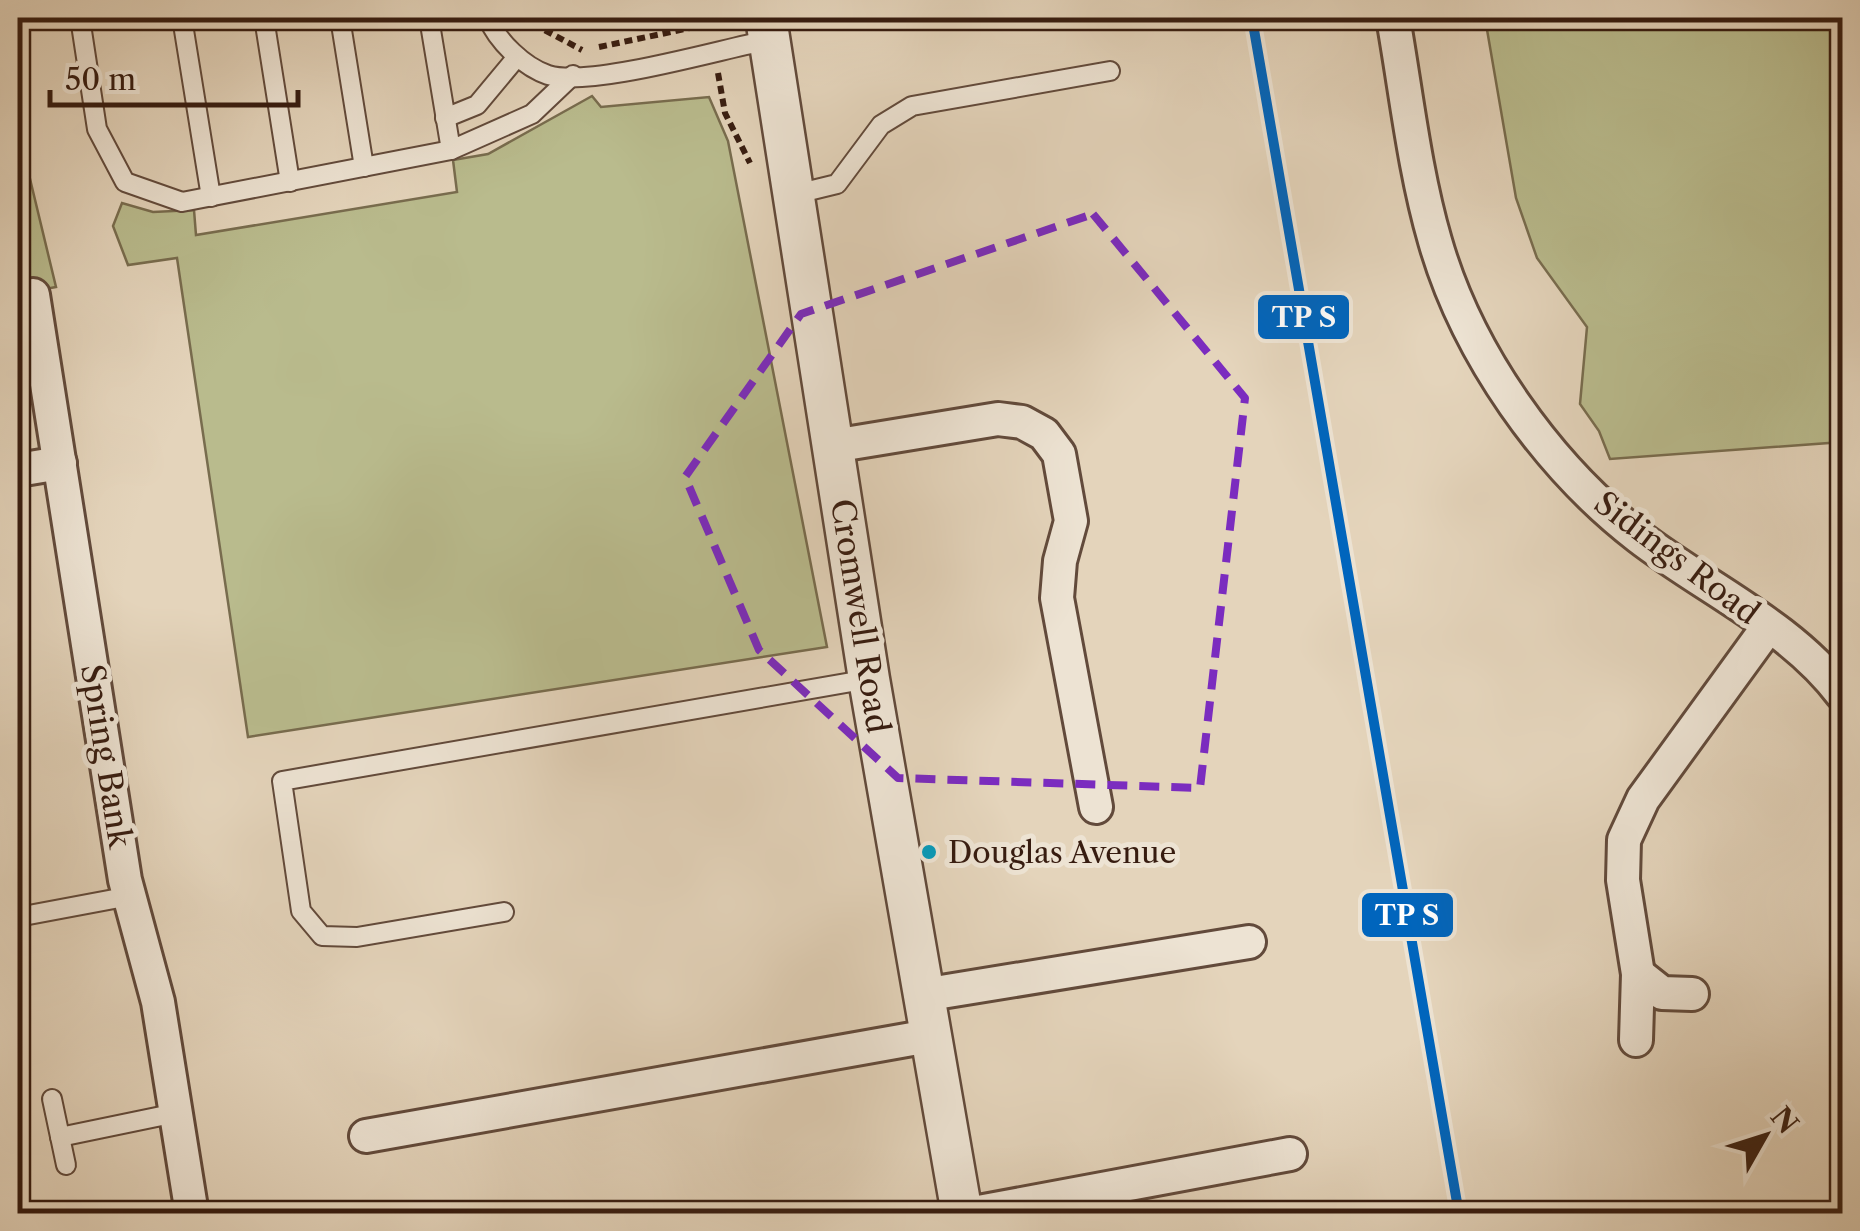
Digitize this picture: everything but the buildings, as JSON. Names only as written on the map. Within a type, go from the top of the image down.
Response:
[{"type":"street","name":"Sidings Road","points":[[1392,18],[1435,241],[1460,308],[1492,370],[1572,474],[1606,509],[1680,568],[1804,652],[1842,694]]},
{"type":"street","name":"Cromwell Road","points":[[760,25],[796,194],[869,680],[929,1036],[965,1214]]},
{"type":"street","name":"Spring Bank","points":[[33,295],[130,896],[158,1002],[192,1214]]},
{"type":"street","points":[[833,446],[998,419],[1022,422],[1051,444],[1058,454],[1071,521],[1057,598],[1096,807]]},
{"type":"street","points":[[18,470],[60,463]]},
{"type":"street","points":[[1636,1040],[1638,974],[1622,880],[1624,840],[1643,799],[1768,627]]},
{"type":"street","points":[[923,995],[1249,942]]},
{"type":"street","points":[[1638,974],[1662,993],[1692,994]]},
{"type":"street","points":[[366,1136],[929,1036]]},
{"type":"street","points":[[965,1214],[1290,1154]]},
{"type":"lane","points":[[80,18],[98,129],[126,182],[182,202],[451,150],[532,114],[574,75]]},
{"type":"lane","points":[[182,18],[211,197]]},
{"type":"lane","points":[[264,18],[290,182]]},
{"type":"lane","points":[[340,18],[364,167]]},
{"type":"lane","points":[[429,18],[451,150]]},
{"type":"lane","points":[[488,18],[517,57],[550,76],[648,66],[760,25]]},
{"type":"lane","points":[[445,118],[477,105],[517,57]]},
{"type":"lane","points":[[796,194],[837,184],[881,125],[912,106],[1110,71]]},
{"type":"lane","points":[[504,912],[357,937],[322,936],[301,910],[282,781],[869,680]]},
{"type":"lane","points":[[18,917],[130,896]]},
{"type":"lane","points":[[52,1099],[66,1166]]},
{"type":"lane","points":[[60,1136],[176,1113]]},
{"type":"path","points":[[522,18],[582,50],[760,25]]},
{"type":"highlighted area","points":[[1093,214],[1245,398],[1200,788],[898,778],[759,650],[685,477],[801,314]]},
{"type":"green space","points":[[1485,18],[1842,18],[1842,442],[1610,459],[1599,431],[1580,404],[1587,327],[1537,258],[1516,198]]},
{"type":"green space","points":[[592,96],[601,107],[709,97],[728,141],[827,647],[248,737],[177,258],[128,265],[113,226],[122,203],[153,212],[194,210],[196,235],[457,192],[453,160],[488,154]]},
{"type":"green space","points":[[18,129],[56,287],[18,294]]},
{"type":"transit line","points":[[1252,18],[1459,1214]]},
{"type":"place","name":"Douglas Avenue","points":[[929,852]]}]
